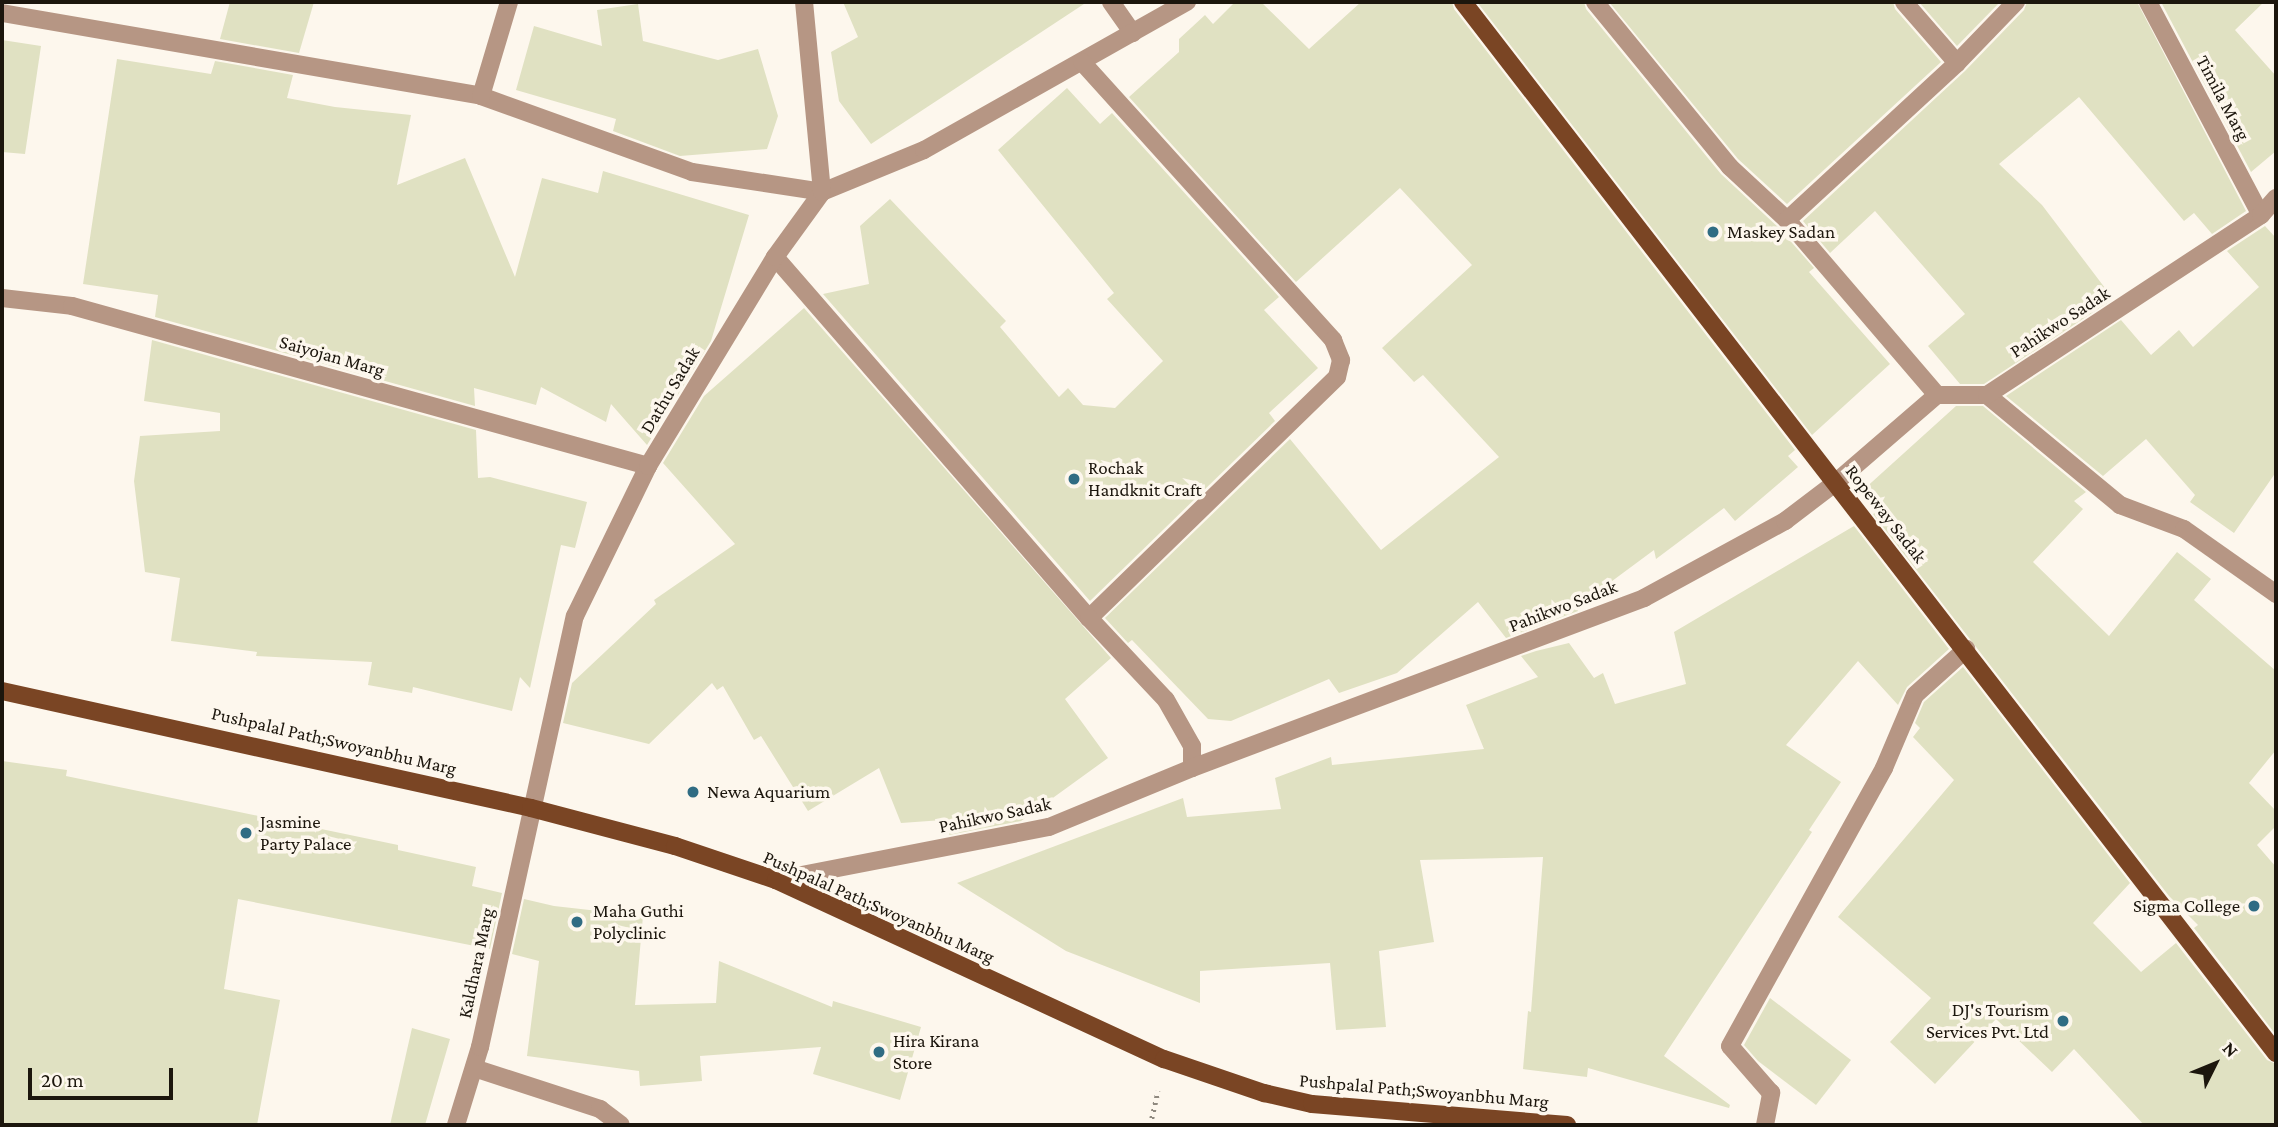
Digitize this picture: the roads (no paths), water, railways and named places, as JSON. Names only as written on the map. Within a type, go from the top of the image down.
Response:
[{"type":"main road","name":"Ropeway Sadak","points":[[1463,2],[2276,1053]]},
{"type":"main road","name":"Pushpalal Path;Swoyanbhu Marg","points":[[2,691],[531,808],[675,846],[776,880],[1164,1059],[1264,1094],[1312,1104],[1567,1125]]},
{"type":"street","points":[[481,96],[509,2]]},
{"type":"street","points":[[804,2],[821,192]]},
{"type":"street","points":[[1111,2],[1133,33]]},
{"type":"street","points":[[2,13],[481,96],[692,172],[821,192],[924,150],[1187,2]]},
{"type":"street","points":[[1595,2],[1730,167],[1787,220],[1937,396],[1987,395],[2120,505],[2183,529],[2276,594]]},
{"type":"street","points":[[1904,2],[1957,63]]},
{"type":"street","points":[[1787,220],[1957,63],[2016,2]]},
{"type":"street","name":"Timila Marg","points":[[2148,2],[2261,215]]},
{"type":"street","points":[[1082,62],[1333,340],[1341,360],[1337,377],[1089,618]]},
{"type":"street","name":"Dathu Sadak","points":[[531,808],[575,616],[648,466],[775,257],[821,192]]},
{"type":"street","name":"Pahikwo Sadak","points":[[1987,395],[2261,215],[2276,198]]},
{"type":"street","points":[[775,257],[1089,618],[1166,700],[1192,746],[1192,768]]},
{"type":"street","name":"Saiyojan Marg","points":[[2,298],[72,306],[648,466]]},
{"type":"street","name":"Pahikwo Sadak","points":[[776,880],[1049,827],[1192,768],[1644,598],[1784,521],[1835,483],[1937,396]]},
{"type":"street","points":[[1765,1125],[1771,1093],[1730,1046],[1884,768],[1915,695],[1966,649]]},
{"type":"street","name":"Kaldhara Marg","points":[[456,1125],[474,1068],[531,808]]},
{"type":"street","points":[[474,1068],[600,1109],[621,1125]]},
{"type":"place","name":"Maskey Sadan","points":[[1713,232]]},
{"type":"place","name":"Rochak Handknit Craft","points":[[1074,479]]},
{"type":"place","name":"Newa Aquarium","points":[[693,792]]},
{"type":"place","name":"Jasmine Party Palace","points":[[246,833]]},
{"type":"place","name":"Sigma College","points":[[2254,906]]},
{"type":"place","name":"Maha Guthi Polyclinic","points":[[577,922]]},
{"type":"place","name":"DJ's Tourism Services Pvt. Ltd","points":[[2063,1021]]},
{"type":"place","name":"Hira Kirana Store","points":[[879,1052]]}]
